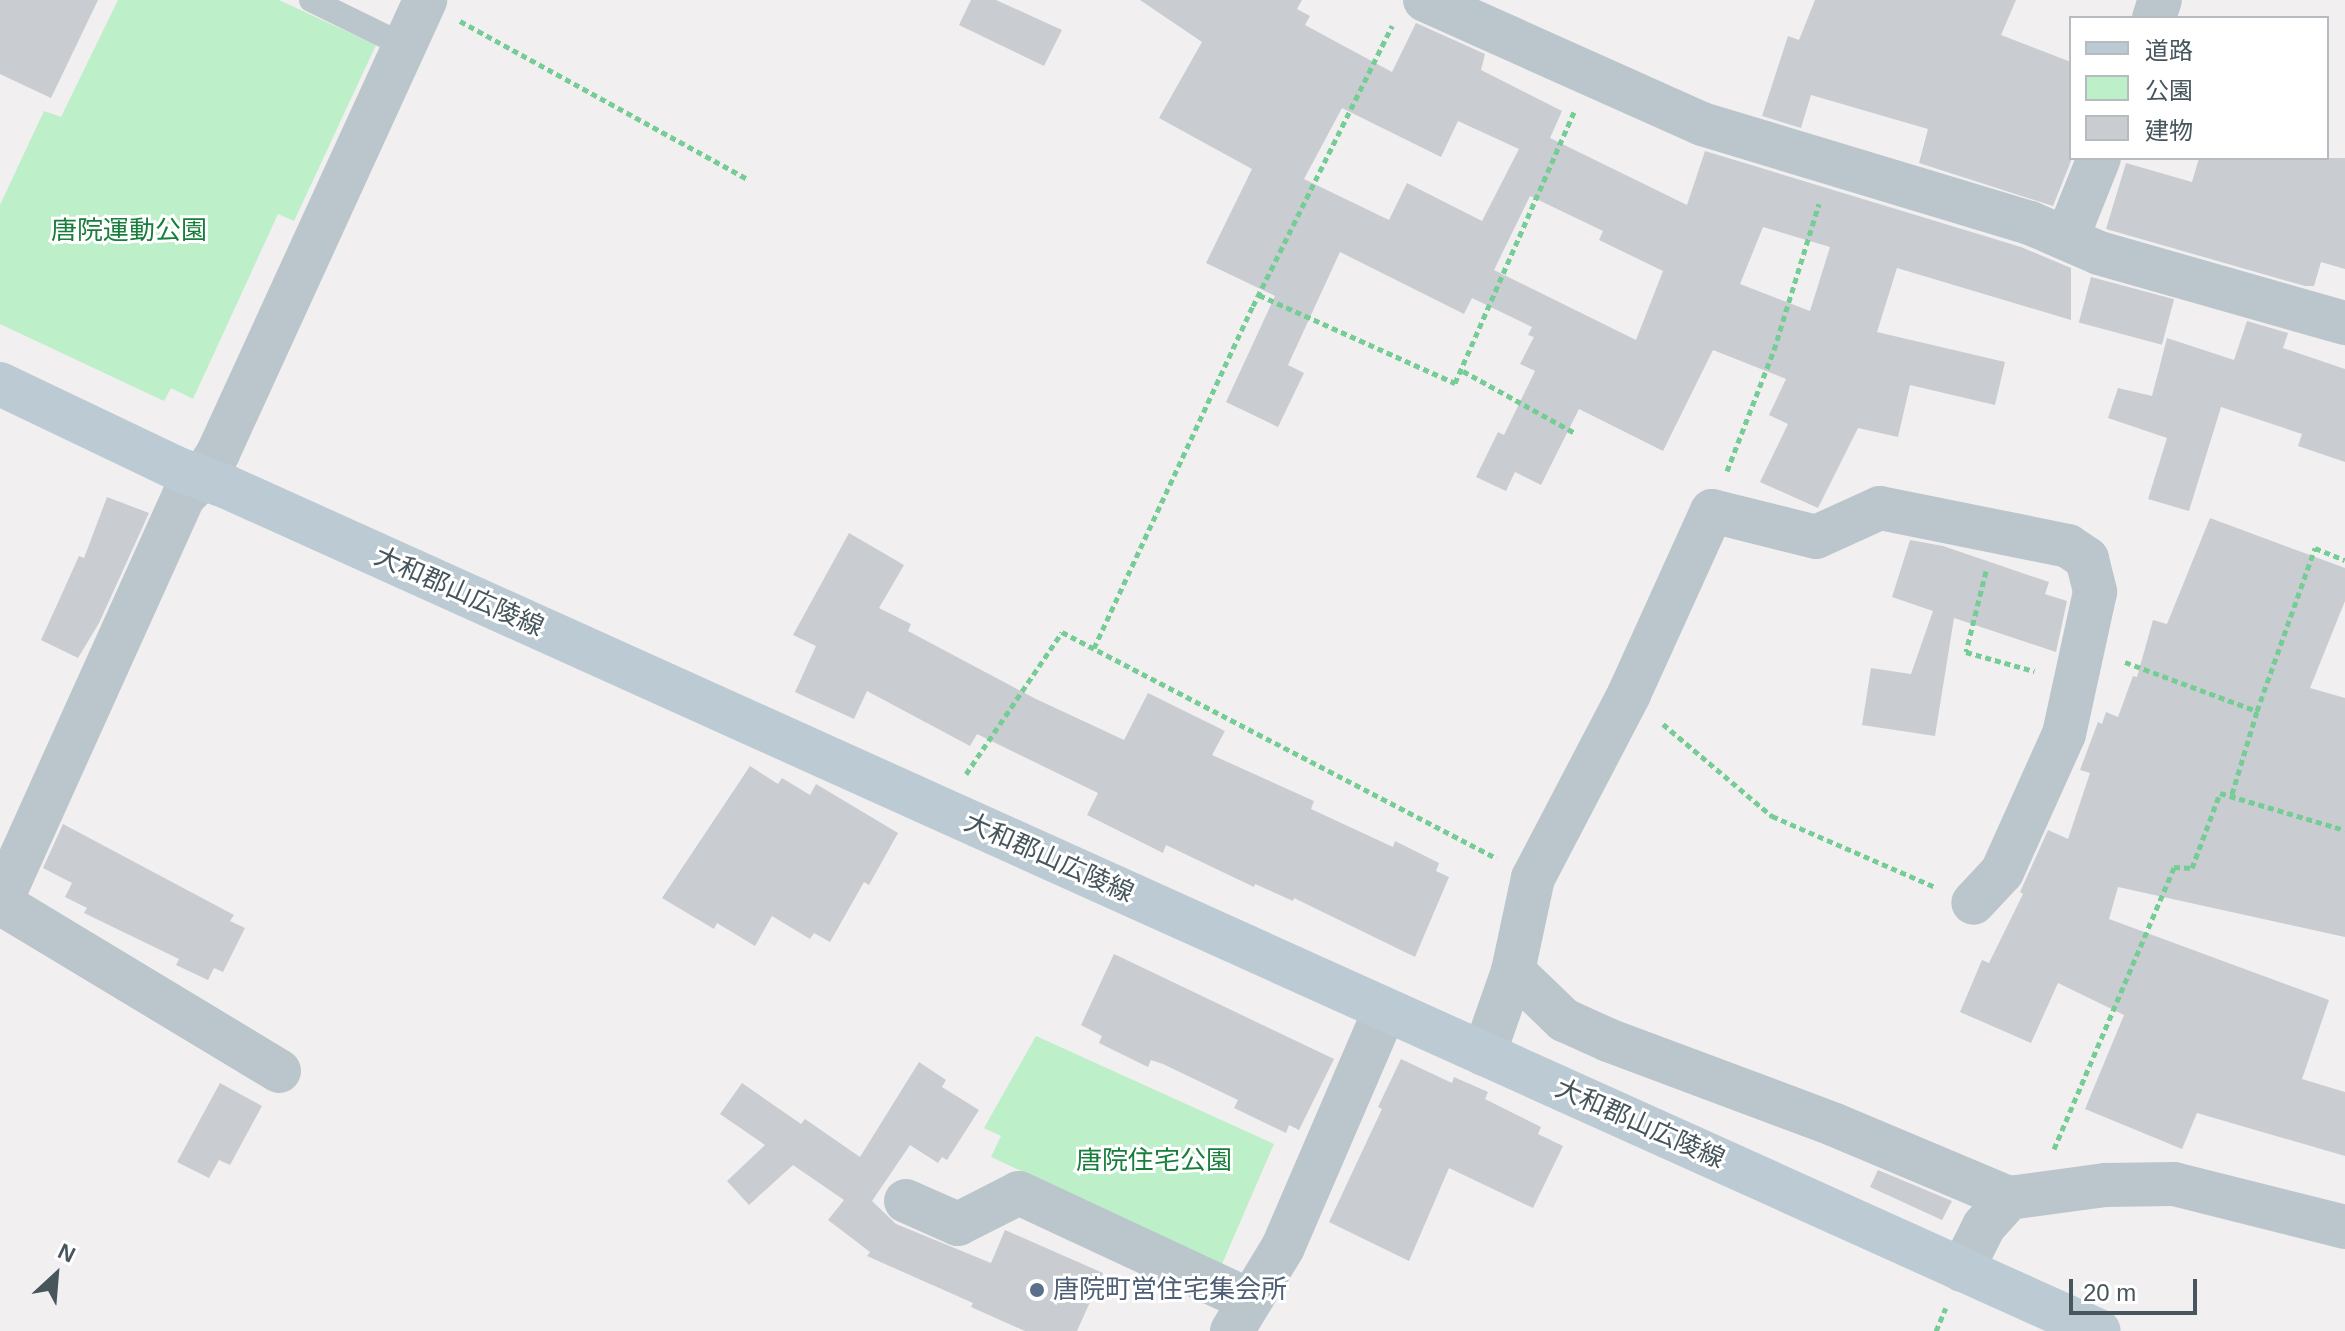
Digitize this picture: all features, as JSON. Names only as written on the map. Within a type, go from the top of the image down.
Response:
[{"type":"main road","name":"大和郡山広陵線","points":[[0,384],[202,478],[2099,1331]]},
{"type":"street","points":[[279,1071],[10,909],[4,894],[184,496],[202,478],[218,453],[425,1]]},
{"type":"street","points":[[1412,7],[1590,75],[1702,124],[1832,161],[2067,238],[2141,266],[2345,323]]},
{"type":"street","points":[[2067,238],[2098,160]]},
{"type":"street","points":[[1484,1054],[1513,971],[1533,878],[1629,694],[1712,511],[1816,537],[1880,508],[2068,546],[2087,559],[2095,592],[2064,734],[2002,872],[1973,903]]},
{"type":"street","points":[[1513,971],[1564,1020],[1597,1035],[2022,1196],[2105,1185],[2174,1184],[2345,1227]]},
{"type":"street","points":[[906,1201],[958,1224],[1019,1193],[1240,1316],[1283,1247],[1385,1010]]},
{"type":"street","points":[[1962,1270],[1984,1226],[2022,1196]]},
{"type":"lane","points":[[311,0],[403,45]]},
{"type":"path","points":[[425,1],[747,179]]},
{"type":"path","points":[[1094,648],[1259,295],[1412,7]]},
{"type":"path","points":[[1259,295],[1455,383],[1463,371],[1590,75]]},
{"type":"path","points":[[1712,511],[1774,350],[1832,161]]},
{"type":"path","points":[[1463,371],[1575,433]]},
{"type":"path","points":[[1996,532],[1966,652],[2079,664],[2257,711]]},
{"type":"path","points":[[2232,794],[2257,711],[2315,548],[2345,560]]},
{"type":"path","points":[[944,811],[1062,632],[1533,878]]},
{"type":"path","points":[[1629,694],[1772,816],[1973,903]]},
{"type":"path","points":[[2022,1196],[2174,867],[2192,868],[2220,793],[2232,794],[2345,830]]},
{"type":"green space","name":"唐院運動公園","points":[[118,0],[279,0],[376,45],[294,221],[278,214],[193,399],[171,388],[164,401],[0,324],[0,205],[44,111],[61,117]]},
{"type":"green space","name":"唐院住宅公園","points":[[1036,1036],[1274,1144],[1222,1264],[991,1157],[1001,1136],[984,1128]]},
{"type":"building","points":[[0,0],[98,0],[51,98],[0,74]]},
{"type":"building","points":[[971,0],[996,0],[1062,30],[1044,66],[959,25]]},
{"type":"building","points":[[1140,0],[1302,0],[1297,9],[1310,16],[1305,25],[1392,72],[1416,23],[1485,54],[1481,70],[1562,111],[1550,138],[1687,205],[1705,151],[2021,247],[2071,268],[2071,320],[1897,268],[1877,332],[2005,362],[1995,405],[1910,385],[1898,437],[1858,428],[1818,508],[1760,482],[1788,424],[1769,415],[1786,379],[1713,350],[1663,451],[1579,409],[1541,485],[1515,472],[1506,491],[1476,477],[1498,432],[1504,435],[1535,371],[1520,364],[1534,337],[1528,335],[1532,327],[1472,298],[1464,314],[1340,252],[1288,365],[1304,373],[1278,427],[1226,402],[1275,296],[1206,263],[1252,169],[1159,118],[1202,42]],"holes":[[[1342,108],[1441,157],[1458,121],[1519,149],[1482,221],[1407,183],[1389,220],[1304,179]],[[1530,196],[1603,231],[1599,240],[1663,271],[1636,340],[1494,270]],[[1763,227],[1830,247],[1810,311],[1740,284]]]},
{"type":"building","points":[[1815,0],[2016,0],[2001,35],[2069,61],[2071,161],[2053,206],[1919,163],[1928,129],[1811,95],[1801,128],[1762,116],[1788,36],[1799,40]]},
{"type":"building","points":[[2345,158],[2345,269],[2321,262],[2314,286],[2305,286],[2106,229],[2126,163],[2192,182],[2198,160]]},
{"type":"building","points":[[2091,277],[2174,299],[2162,345],[2079,322]]},
{"type":"building","points":[[2247,321],[2288,333],[2283,348],[2345,369],[2345,462],[2298,446],[2302,434],[2221,407],[2189,511],[2148,499],[2167,438],[2108,418],[2118,388],[2152,396],[2167,338],[2234,360]]},
{"type":"building","points":[[107,497],[149,513],[99,623],[78,658],[41,640],[79,556],[84,558]]},
{"type":"building","points":[[2210,518],[2345,568],[2345,601],[2310,688],[2345,698],[2345,937],[2118,887],[2109,919],[2329,1000],[2302,1079],[2345,1092],[2345,1156],[2197,1113],[2182,1149],[2085,1109],[2124,1015],[2058,983],[2031,1043],[1960,1012],[1982,960],[1989,963],[2023,894],[2020,892],[2048,830],[2068,839],[2090,773],[2080,770],[2098,722],[2102,724],[2106,712],[2118,717],[2133,676],[2137,677],[2153,620],[2167,624]]},
{"type":"building","points":[[849,533],[904,565],[879,608],[911,624],[908,631],[1036,699],[1124,740],[1148,693],[1225,731],[1212,755],[1314,801],[1311,809],[1393,847],[1395,841],[1439,863],[1436,871],[1449,877],[1415,957],[1294,898],[1293,901],[1255,884],[1254,887],[1166,845],[1163,853],[1087,815],[1098,793],[977,734],[970,746],[867,691],[854,719],[795,692],[816,646],[793,635]]},
{"type":"building","points":[[1910,540],[1943,546],[2049,582],[2045,594],[2067,601],[2056,652],[1954,618],[1935,736],[1862,725],[1871,668],[1911,674],[1933,611],[1892,597]]},
{"type":"building","points":[[750,766],[778,784],[782,778],[810,795],[816,784],[898,833],[869,885],[864,882],[830,942],[814,933],[810,939],[772,916],[755,946],[717,923],[714,929],[662,898]]},
{"type":"building","points":[[63,824],[234,915],[230,921],[245,928],[223,972],[214,968],[208,980],[176,965],[179,959],[84,913],[87,908],[65,897],[72,883],[43,868]]},
{"type":"building","points":[[1114,954],[1334,1059],[1299,1130],[1289,1125],[1286,1133],[1234,1108],[1238,1100],[1163,1064],[1151,1060],[1148,1067],[1099,1043],[1102,1036],[1081,1025]]},
{"type":"building","points":[[1401,1059],[1452,1083],[1454,1077],[1488,1092],[1485,1099],[1541,1127],[1538,1134],[1563,1146],[1533,1208],[1449,1168],[1409,1261],[1329,1222],[1382,1109],[1378,1107]]},
{"type":"building","points":[[919,1062],[946,1080],[942,1087],[979,1110],[947,1160],[942,1157],[938,1163],[910,1145],[872,1201],[896,1224],[991,1263],[1005,1230],[1103,1273],[1077,1331],[1025,1331],[971,1307],[973,1303],[867,1256],[870,1252],[828,1220],[844,1200],[793,1165],[749,1205],[727,1181],[765,1145],[720,1114],[742,1083],[801,1124],[805,1119],[860,1157]]},
{"type":"building","points":[[220,1083],[262,1106],[230,1165],[219,1160],[209,1178],[177,1162]]},
{"type":"building","points":[[1878,1170],[1952,1201],[1942,1220],[1870,1187]]},
{"type":"place","name":"唐院町営住宅集会所","points":[[1037,1290]]}]
